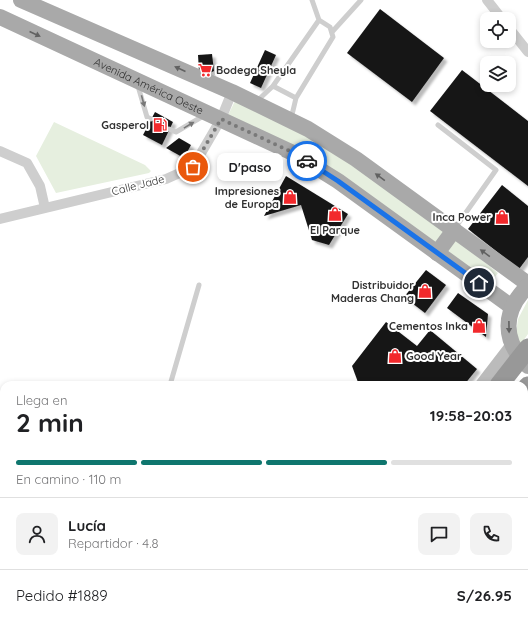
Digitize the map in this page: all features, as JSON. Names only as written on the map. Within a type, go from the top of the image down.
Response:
[{"type":"highway","points":[[502,381],[522,354]]},
{"type":"main road","points":[[22,0],[232,92],[308,129],[356,159],[528,285],[519,295],[512,307],[508,320],[509,333],[522,354]]},
{"type":"main road","name":"Avenida América Oeste","points":[[0,18],[294,153],[338,181],[512,307]]},
{"type":"main road","points":[[437,253],[454,230]]},
{"type":"street","points":[[487,0],[496,12]]},
{"type":"street","points":[[516,37],[528,52]]},
{"type":"street","name":"Calle Jade","points":[[0,219],[166,179],[193,167],[214,116],[232,92]]},
{"type":"street","points":[[0,151],[27,163],[40,186],[45,208]]},
{"type":"street","points":[[487,381],[522,354]]},
{"type":"lane","points":[[290,120],[296,98],[331,43],[333,37],[330,28],[319,20],[312,0]]},
{"type":"lane","points":[[332,32],[361,0]]},
{"type":"lane","points":[[255,103],[273,86],[319,20]]},
{"type":"lane","points":[[137,81],[147,117],[151,119]]},
{"type":"lane","points":[[273,86],[296,98]]},
{"type":"lane","points":[[169,129],[176,132],[214,116]]},
{"type":"lane","points":[[438,125],[496,170],[454,230]]},
{"type":"lane","points":[[171,381],[199,285]]},
{"type":"green space","points":[[236,99],[314,137],[447,232],[434,246],[310,154],[227,117]]},
{"type":"green space","points":[[54,122],[145,165],[151,171],[149,173],[56,193],[36,156]]},
{"type":"green space","points":[[456,239],[498,273],[488,286],[444,253]]},
{"type":"green space","points":[[528,300],[528,334],[521,344],[516,334],[518,319]]},
{"type":"building","points":[[380,9],[444,58],[412,102],[347,53]]},
{"type":"building","points":[[265,50],[276,55],[261,88],[250,83]]},
{"type":"building","points":[[212,54],[214,71],[206,75],[199,72],[198,55]]},
{"type":"building","points":[[462,70],[480,84],[480,92],[490,92],[528,121],[528,186],[430,111]]},
{"type":"building","name":"Gasperol","points":[[155,112],[173,122],[162,145],[143,135]]},
{"type":"building","points":[[179,138],[191,145],[184,158],[166,148]]},
{"type":"building","points":[[286,176],[348,214],[329,245],[312,240],[301,205],[264,216]]},
{"type":"building","name":"Inca Power","points":[[502,185],[528,206],[528,257],[519,269],[468,229]]},
{"type":"building","name":"Distribuidor Maderas Chang","points":[[426,270],[446,285],[425,313],[404,297]]},
{"type":"building","name":"Cementos Inka","points":[[458,293],[488,314],[486,337],[447,308]]},
{"type":"building","name":"Good Year","points":[[386,322],[417,346],[430,330],[477,369],[467,381],[358,381],[352,366]]},
{"type":"way so far","points":[[193,167],[221,119],[294,153],[307,161]]},
{"type":"place","name":"Bodega Sheyla","points":[[205,70]]},
{"type":"place","name":"Gasperol","points":[[160,125]]},
{"type":"place","name":"D'paso","points":[[193,167]]},
{"type":"place","name":"Impresiones de Europa","points":[[290,197]]},
{"type":"place","name":"El Parque","points":[[335,214]]},
{"type":"place","name":"Inca Power","points":[[502,217]]},
{"type":"place","name":"Distribuidor Maderas Chang","points":[[425,291]]},
{"type":"place","name":"Cementos Inka","points":[[479,326]]},
{"type":"place","name":"Good Year","points":[[395,356]]},
{"type":"route","points":[[307,161],[338,181],[479,283]]}]
